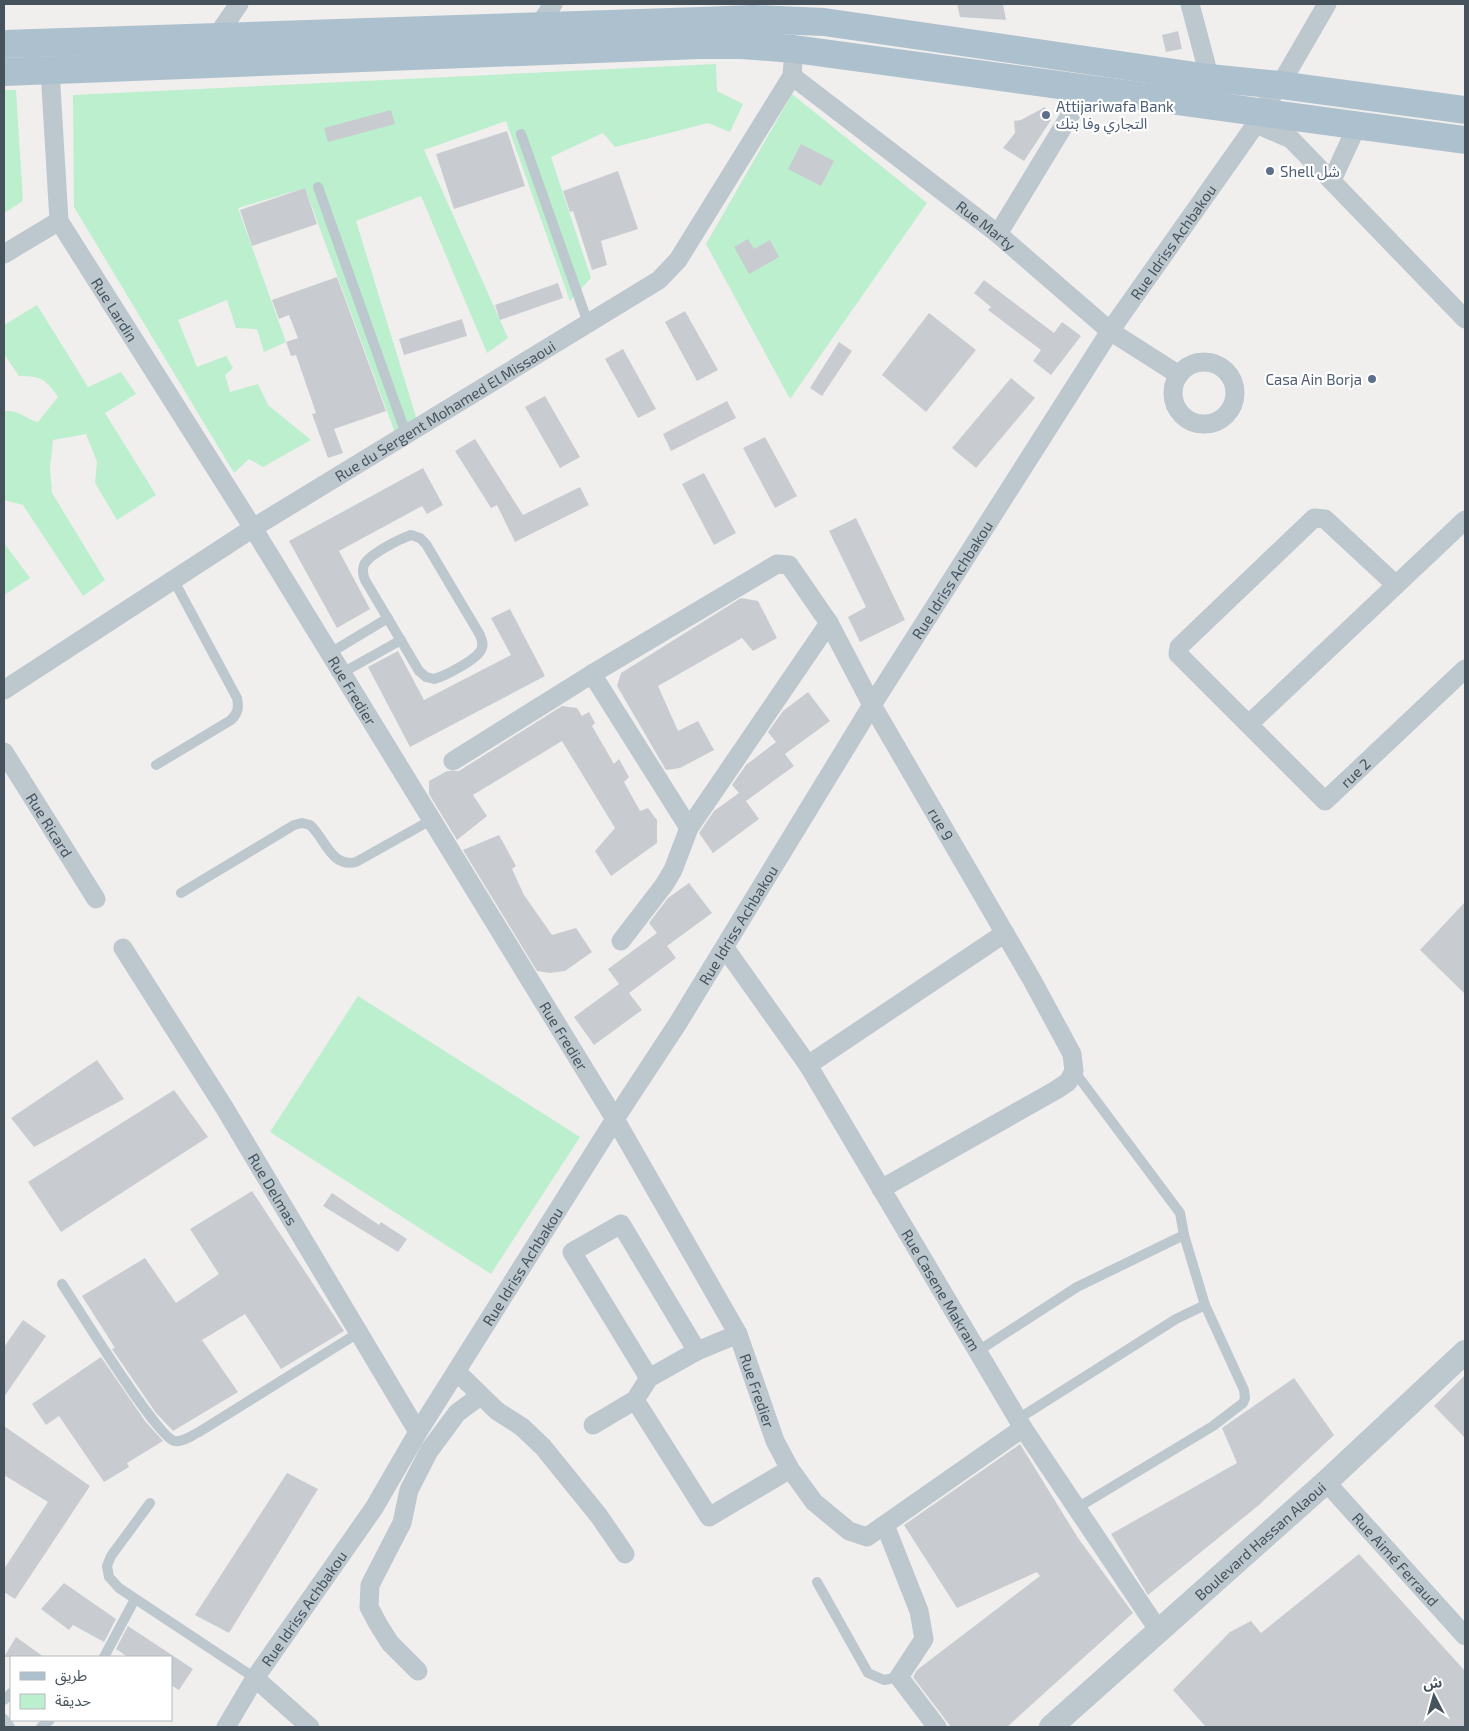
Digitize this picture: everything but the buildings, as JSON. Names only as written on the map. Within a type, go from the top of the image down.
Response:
[{"type":"main road","points":[[4,72],[535,39],[753,19],[824,22],[1209,78],[1280,84],[1465,110]]},
{"type":"main road","points":[[4,44],[216,37],[535,39],[794,49],[1218,106],[1259,118],[1357,126],[1465,140]]},
{"type":"street","points":[[216,37],[239,4]]},
{"type":"street","points":[[535,39],[553,4]]},
{"type":"street","points":[[1190,4],[1218,106]]},
{"type":"street","name":"Rue Idriss Achbakou","points":[[226,1727],[255,1678],[374,1508],[418,1432],[458,1372],[615,1119],[678,1024],[872,705],[1110,331],[1259,118],[1327,4]]},
{"type":"street","name":"Rue du Sergent Mohamed El Missaoui","points":[[4,690],[253,528],[659,280],[678,260],[792,76],[794,49]]},
{"type":"street","name":"Rue Lardin","points":[[50,70],[59,222],[253,528]]},
{"type":"street","name":"Rue Marty","points":[[792,76],[998,234],[1110,331],[1179,375]]},
{"type":"street","points":[[998,234],[1086,89]]},
{"type":"street","points":[[1259,118],[1291,139],[1465,319]]},
{"type":"street","points":[[1332,180],[1357,126]]},
{"type":"street","points":[[4,254],[59,222]]},
{"type":"street","points":[[1396,585],[1325,519],[1314,518],[1177,651],[1249,724],[1465,520]]},
{"type":"street","name":"Rue Fredier","points":[[253,528],[615,1119],[738,1334],[772,1433],[790,1470],[814,1502],[849,1531],[867,1537],[885,1525]]},
{"type":"street","name":"rue 9","points":[[592,674],[777,564],[783,562],[789,564],[829,623],[872,705],[1005,933],[1072,1054],[1074,1071]]},
{"type":"street","points":[[621,941],[664,885],[689,828],[829,623]]},
{"type":"street","name":"rue 2","points":[[1249,724],[1322,801],[1325,801],[1465,669]]},
{"type":"street","points":[[453,760],[592,674],[689,828]]},
{"type":"street","name":"Rue Ricard","points":[[4,752],[96,899]]},
{"type":"street","points":[[808,1066],[1005,933]]},
{"type":"street","name":"Rue Delmas","points":[[123,948],[224,1107],[418,1432]]},
{"type":"street","name":"Rue Casene Makram","points":[[725,948],[808,1066],[1021,1423],[1159,1631]]},
{"type":"street","points":[[881,1189],[1056,1090],[1068,1082],[1074,1071]]},
{"type":"street","points":[[649,1378],[572,1252],[621,1224],[697,1351]]},
{"type":"street","points":[[593,1426],[635,1400],[649,1378],[697,1351],[738,1334]]},
{"type":"street","name":"Boulevard Hassan Alaoui","points":[[1052,1727],[1326,1482],[1465,1352]]},
{"type":"street","points":[[458,1372],[480,1396],[544,1446],[599,1516],[625,1554]]},
{"type":"street","points":[[418,1671],[390,1643],[378,1624],[369,1607],[370,1585],[402,1523],[409,1490],[429,1451],[457,1413],[480,1396]]},
{"type":"street","points":[[635,1400],[709,1517],[790,1470]]},
{"type":"street","points":[[937,1727],[899,1677],[924,1639],[918,1611],[885,1525],[1021,1423]]},
{"type":"street","name":"Rue Aimé Ferraud","points":[[1326,1482],[1465,1636]]},
{"type":"street","points":[[255,1678],[310,1727]]},
{"type":"lane","points":[[521,134],[588,323]]},
{"type":"lane","points":[[318,187],[406,434]]},
{"type":"lane","points":[[411,536],[420,538],[426,544],[480,635],[483,643],[481,651],[475,657],[434,679],[426,677],[419,671],[388,618],[365,580],[363,572],[365,563],[371,557],[403,538],[411,536]]},
{"type":"lane","points":[[156,765],[231,720],[237,714],[239,706],[237,698],[173,579]]},
{"type":"lane","points":[[330,653],[388,618]]},
{"type":"lane","points":[[342,673],[401,640]]},
{"type":"lane","points":[[181,893],[294,825],[310,824],[334,856],[340,862],[348,864],[356,862],[433,819]]},
{"type":"lane","points":[[1074,1071],[1180,1213],[1184,1235],[1205,1305],[1244,1390],[1245,1398],[1243,1403],[1213,1426],[1077,1508]]},
{"type":"lane","points":[[978,1351],[1077,1288],[1184,1235]]},
{"type":"lane","points":[[62,1284],[120,1374],[164,1433],[174,1441],[181,1441],[199,1432],[358,1332]]},
{"type":"lane","points":[[1021,1423],[1176,1319],[1205,1305]]},
{"type":"lane","points":[[150,1503],[110,1556],[107,1566],[109,1577],[134,1599],[255,1678]]},
{"type":"lane","points":[[817,1582],[868,1672],[884,1680],[899,1677]]},
{"type":"lane","points":[[105,1656],[134,1599]]},
{"type":"lane","points":[[4,1719],[10,1727]]},
{"type":"green space","points":[[716,64],[717,91],[743,104],[730,132],[708,123],[615,147],[603,133],[551,157],[591,278],[570,301],[506,121],[424,150],[508,338],[487,353],[421,196],[356,221],[417,420],[395,433],[305,188],[238,208],[286,342],[264,352],[257,329],[236,328],[227,300],[178,320],[197,367],[226,356],[233,368],[225,375],[230,392],[258,384],[268,405],[311,440],[263,467],[249,459],[234,473],[74,207],[73,95]]},
{"type":"green space","points":[[4,90],[16,90],[23,201],[4,213]]},
{"type":"green space","points":[[792,94],[927,203],[790,399],[706,244]]},
{"type":"green space","points":[[37,305],[88,387],[121,372],[136,394],[105,413],[156,495],[117,520],[95,483],[97,462],[86,434],[53,440],[50,468],[52,493],[105,580],[83,596],[23,505],[4,500],[4,411],[18,413],[38,422],[58,397],[46,382],[38,378],[19,376],[4,354],[4,325]]},
{"type":"green space","points":[[4,543],[30,578],[4,595]]},
{"type":"green space","points":[[358,996],[580,1137],[491,1274],[270,1132]]},
{"type":"place","name":"Attijariwafa Bank التجاري وفا بنك","points":[[1046,115]]},
{"type":"place","name":"Shell شل","points":[[1270,171]]},
{"type":"place","name":"Casa Ain Borja","points":[[1372,379]]}]
